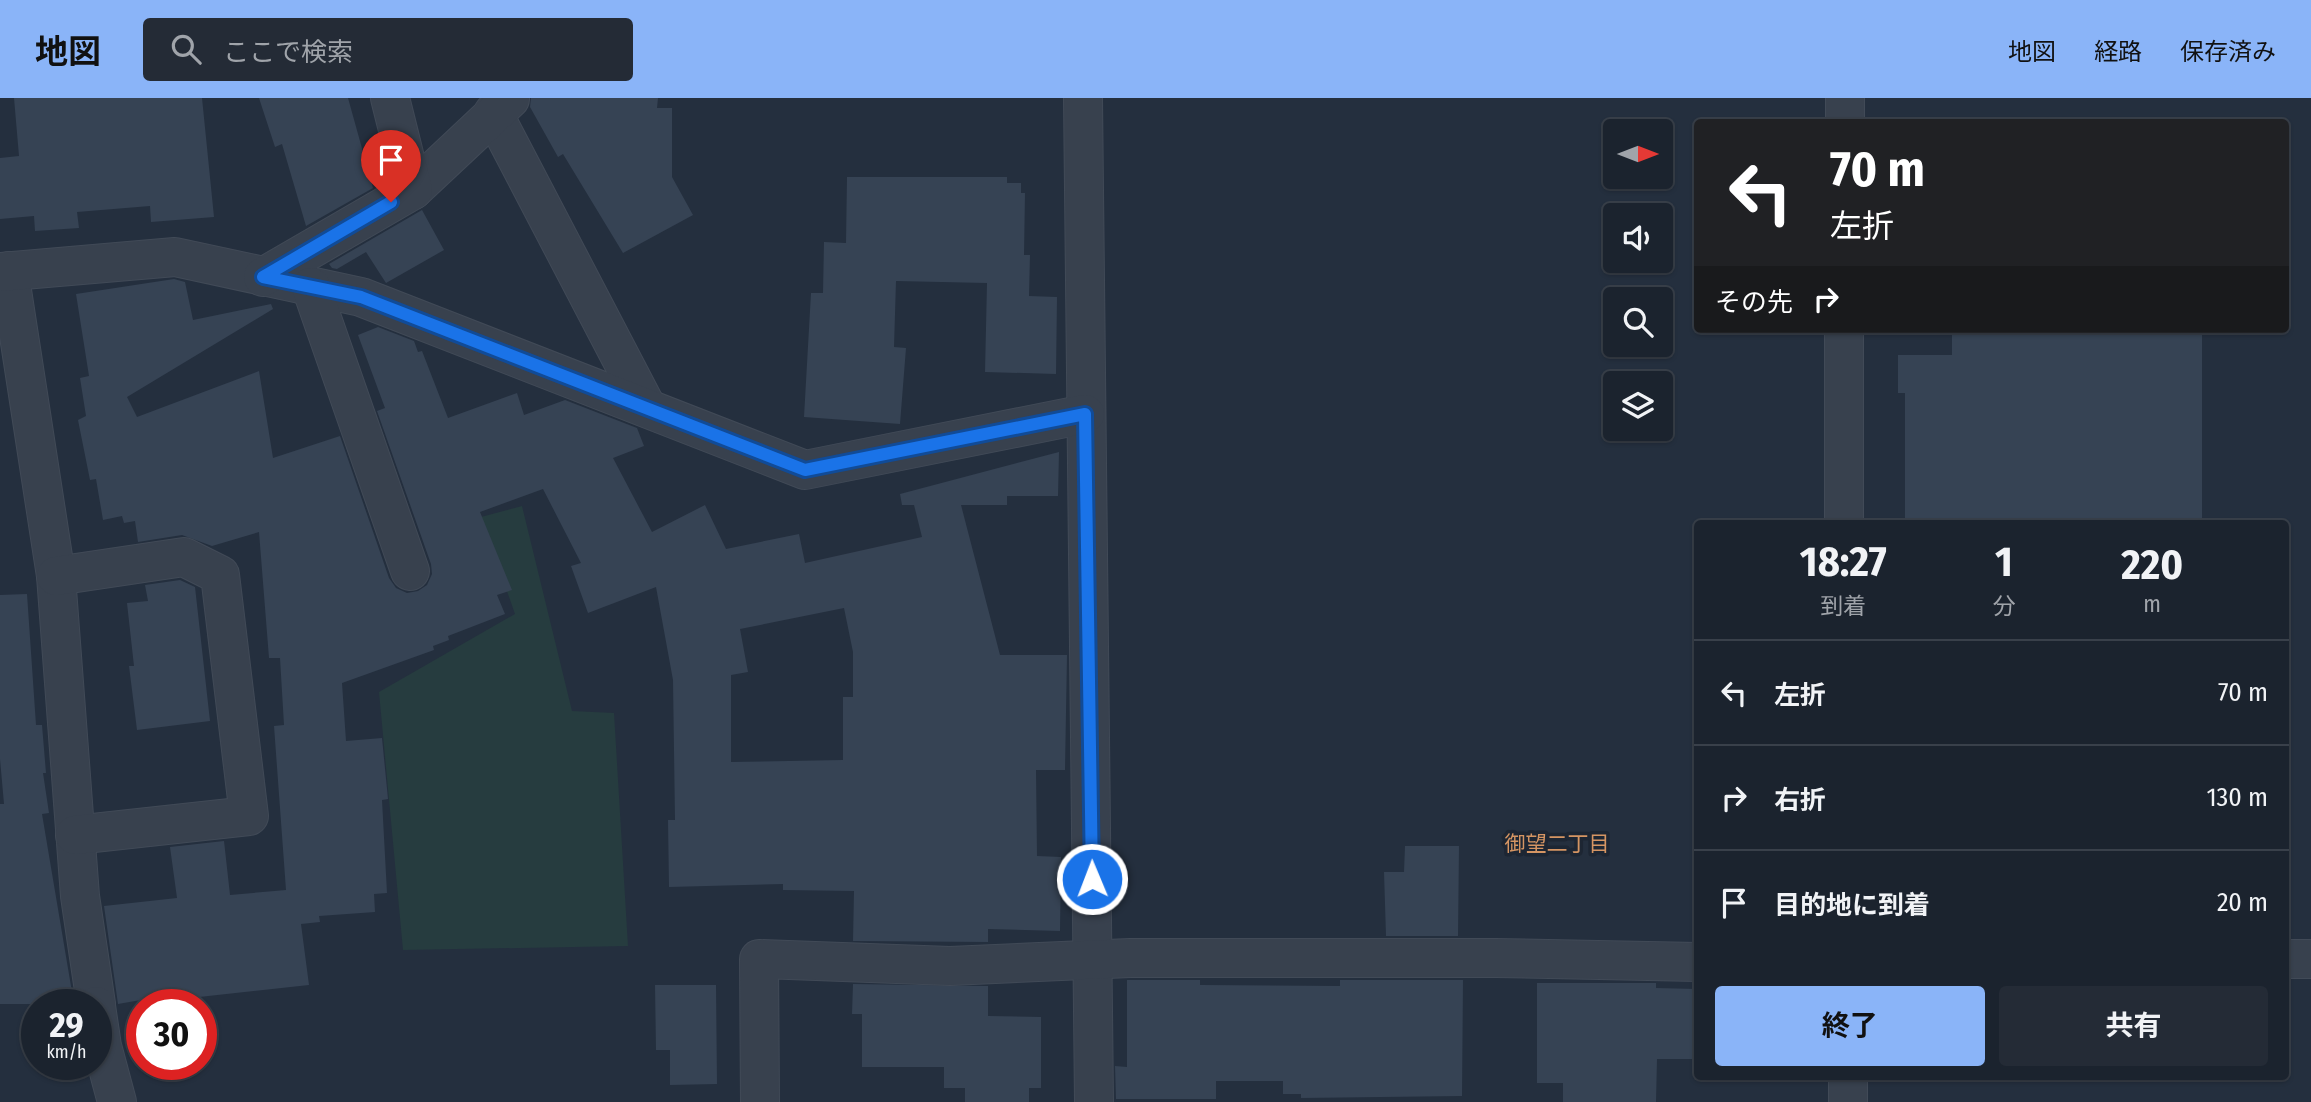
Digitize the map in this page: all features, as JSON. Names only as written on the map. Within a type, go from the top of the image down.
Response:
[{"type":"street","points":[[390,98],[413,190]]},
{"type":"street","points":[[1083,98],[1094,1102]]},
{"type":"street","points":[[1845,98],[1845,119]]},
{"type":"street","points":[[263,277],[413,190],[502,106],[647,408]]},
{"type":"street","points":[[94,989],[75,835],[56,576],[5,271],[175,257],[361,297],[805,470],[1085,414]]},
{"type":"street","points":[[312,287],[410,571]]},
{"type":"street","points":[[1844,333],[1844,520]]},
{"type":"street","points":[[56,576],[184,557],[220,575],[249,816],[75,835]]},
{"type":"street","points":[[760,1102],[760,959],[950,966],[1130,958],[1496,958],[1694,962]]},
{"type":"street","points":[[2289,959],[2311,958]]},
{"type":"street","points":[[111,1080],[117,1102]]},
{"type":"street","points":[[1848,1080],[1848,1102]]},
{"type":"green space","points":[[522,506],[572,711],[614,713],[628,946],[403,950],[379,692],[515,614],[481,517]]},
{"type":"building","points":[[14,98],[202,98],[214,217],[151,222],[150,206],[77,212],[79,228],[35,231],[34,216],[0,219],[0,158],[19,156]]},
{"type":"building","points":[[259,98],[348,98],[373,188],[306,226],[282,144],[275,147]]},
{"type":"building","points":[[531,98],[658,98],[657,108],[672,108],[672,177],[693,215],[623,253],[563,154],[558,157],[530,107]]},
{"type":"building","points":[[847,177],[1007,177],[1007,183],[1021,183],[1021,193],[1025,193],[1024,255],[1030,255],[1029,296],[1057,297],[1056,374],[985,372],[987,283],[896,281],[894,347],[906,348],[900,424],[804,417],[811,293],[823,293],[824,242],[846,243]]},
{"type":"building","points":[[422,210],[444,250],[386,283],[366,252],[337,269],[329,264]]},
{"type":"building","points":[[174,279],[185,282],[193,320],[271,304],[273,309],[127,397],[137,417],[259,371],[273,458],[340,436],[389,578],[396,588],[407,593],[418,591],[427,585],[432,574],[431,564],[377,411],[385,408],[358,335],[378,327],[414,341],[418,352],[422,351],[448,418],[517,393],[524,415],[565,400],[637,428],[644,446],[613,458],[652,532],[705,505],[726,549],[799,534],[805,563],[922,537],[914,505],[902,505],[900,494],[1059,452],[1058,496],[1007,496],[1007,505],[961,505],[1000,655],[1067,655],[1065,770],[1036,770],[1037,856],[1061,857],[1060,931],[988,929],[988,942],[853,941],[854,891],[783,890],[783,884],[669,887],[668,820],[675,820],[673,680],[656,587],[588,613],[571,566],[581,563],[543,489],[480,512],[512,590],[497,595],[505,614],[448,636],[449,640],[433,646],[434,650],[342,683],[346,741],[382,738],[388,799],[382,800],[387,893],[374,894],[375,912],[319,916],[320,922],[301,924],[309,985],[217,995],[217,989],[126,989],[126,1003],[118,1004],[104,906],[177,898],[170,847],[224,841],[230,895],[286,890],[274,726],[284,725],[280,658],[269,658],[259,532],[212,546],[182,535],[138,542],[135,521],[124,523],[122,516],[103,520],[96,479],[90,480],[78,420],[86,416],[80,378],[89,376],[76,294]],"holes":[[[844,608],[853,652],[853,697],[843,697],[843,760],[731,762],[731,675],[748,672],[740,629]]]},
{"type":"building","points":[[1952,333],[2202,333],[2202,520],[1905,520],[1905,393],[1898,393],[1898,355],[1952,355]]},
{"type":"building","points":[[180,580],[195,587],[210,721],[137,730],[129,666],[134,666],[127,603],[148,601],[145,585]]},
{"type":"building","points":[[27,594],[36,725],[42,725],[46,773],[43,773],[49,813],[42,814],[71,989],[21,989],[21,1004],[0,1004],[0,804],[4,804],[0,759],[0,595]]},
{"type":"building","points":[[1405,846],[1459,846],[1458,936],[1386,936],[1384,872],[1404,872]]},
{"type":"building","points":[[1127,980],[1200,980],[1200,985],[1340,986],[1340,980],[1463,980],[1462,1096],[1301,1098],[1301,1094],[1283,1094],[1283,1081],[1216,1081],[1216,1099],[1116,1099],[1115,1066],[1127,1067]]},
{"type":"building","points":[[1537,983],[1656,983],[1656,988],[1694,989],[1694,1059],[1657,1059],[1656,1102],[1563,1102],[1563,1083],[1537,1083]]},
{"type":"building","points":[[853,984],[988,986],[988,1016],[1041,1017],[1041,1088],[1029,1088],[1029,1102],[965,1102],[965,1088],[944,1088],[944,1067],[862,1067],[862,1014],[852,1014]]},
{"type":"building","points":[[655,985],[716,985],[717,1084],[670,1085],[670,1050],[656,1050]]},
{"type":"district","name":"御望二丁目","points":[[1557,844]]},
{"type":"route","points":[[391,202],[263,277],[361,297],[805,470],[1085,414],[1092,879]]}]
